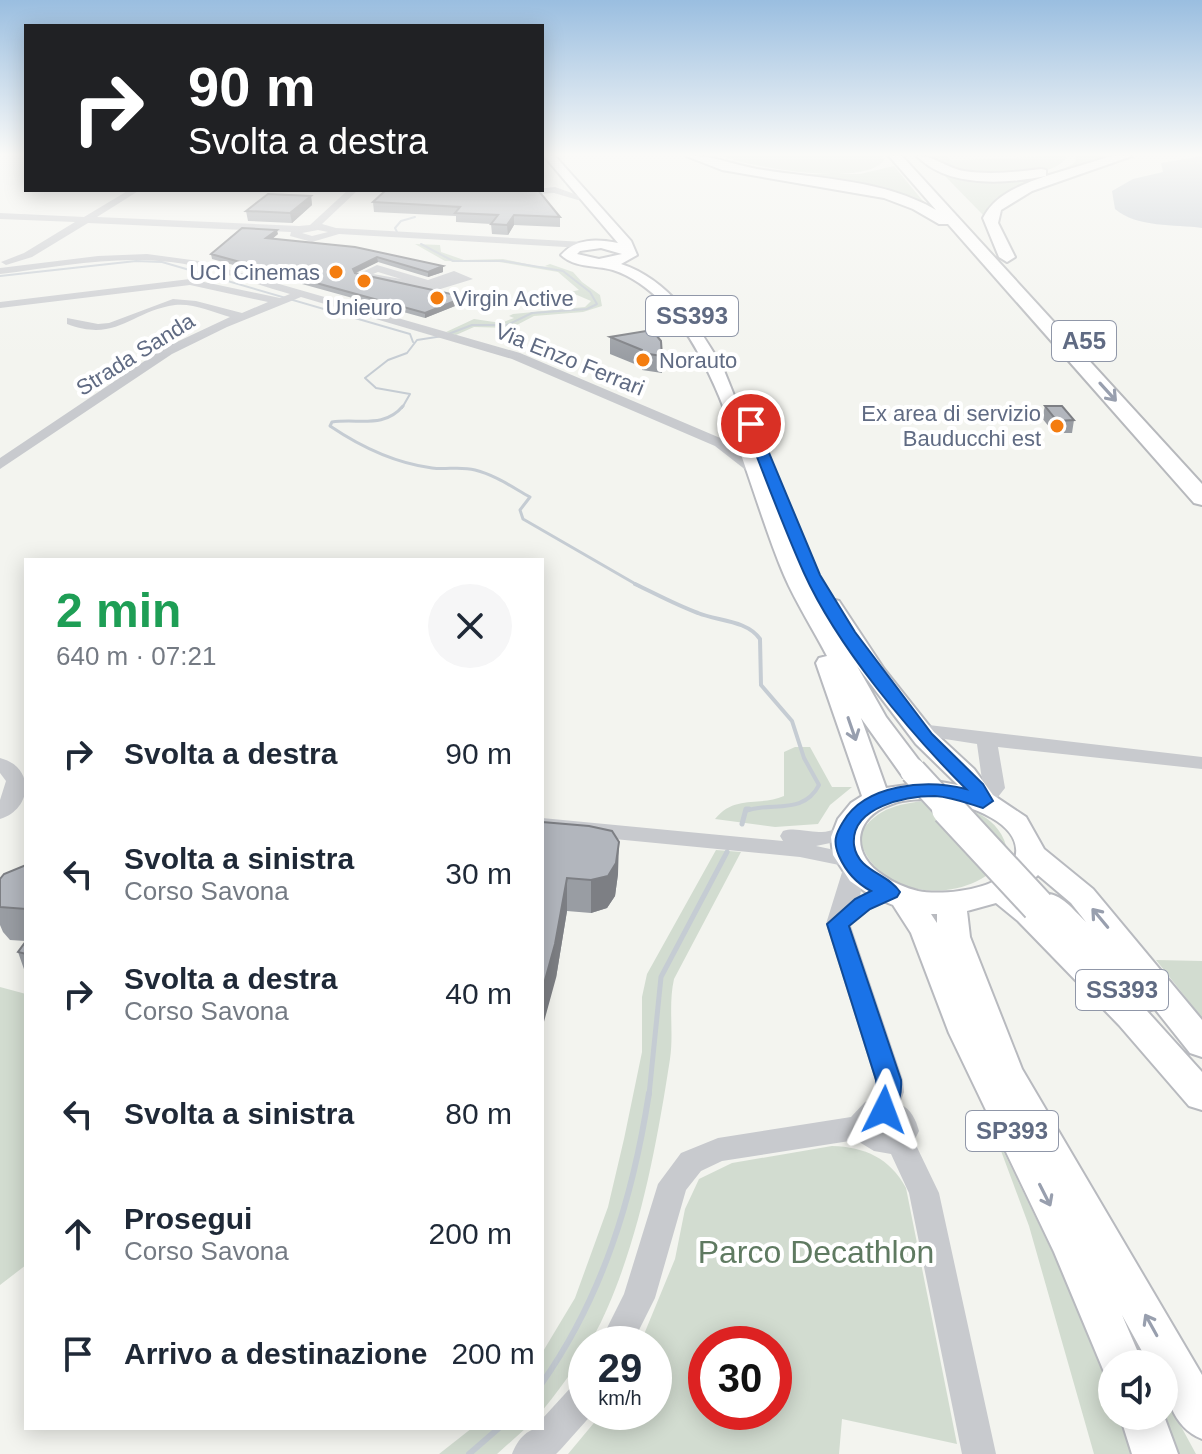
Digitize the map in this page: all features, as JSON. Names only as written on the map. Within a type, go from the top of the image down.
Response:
[{"type":"highway","points":[[946,224],[982,250]]},
{"type":"highway","name":"A55","points":[[955,224],[1202,498]]},
{"type":"highway","name":"A55","points":[[976,224],[1162,425]]},
{"type":"highway","points":[[991,224],[1007,257]]},
{"type":"main road","name":"SS393","points":[[587,244],[606,239],[607,235],[599,224]]},
{"type":"main road","name":"SS393","points":[[607,224],[626,244],[626,253]]},
{"type":"main road","name":"SS393","points":[[587,244],[626,253],[673,293],[728,367],[804,576]]},
{"type":"main road","points":[[568,252],[587,244]]},
{"type":"main road","name":"SS393","points":[[568,252],[576,260],[622,267],[648,281],[663,294],[691,330],[715,368],[752,468],[874,719],[918,771],[1202,1078]]},
{"type":"main road","points":[[600,263],[626,253]]},
{"type":"main road","points":[[804,576],[920,730],[977,788],[983,801]]},
{"type":"main road","points":[[804,576],[877,800]]},
{"type":"main road","points":[[987,896],[1021,879],[1029,866],[1029,842],[1019,824],[1008,814],[960,793],[935,790],[903,793],[877,800],[859,811],[850,854],[870,882],[896,895],[928,903],[987,896],[1002,898],[1029,913],[1131,1016],[1202,1096]]},
{"type":"main road","points":[[1030,853],[1082,896],[1202,1044]]},
{"type":"main road","name":"SP393","points":[[896,895],[926,931],[966,1033],[1072,1248],[1116,1350]]},
{"type":"main road","name":"SP393","points":[[951,902],[954,937],[1006,1072],[1202,1417]]},
{"type":"main road","name":"SS393","points":[[1042,904],[1149,1001],[1202,1062]]},
{"type":"main road","points":[[1147,1430],[1155,1454]]},
{"type":"street","points":[[0,264],[16,260],[80,224]]},
{"type":"street","points":[[122,224],[296,232],[316,224]]},
{"type":"street","points":[[313,227],[333,234],[532,245],[568,252]]},
{"type":"street","points":[[296,232],[307,239],[333,234],[587,244]]},
{"type":"street","name":"Via Enzo Ferrari","points":[[0,271],[139,256],[172,258],[288,298],[445,335],[516,356],[726,446],[752,468]]},
{"type":"street","points":[[16,260],[15,266],[28,268]]},
{"type":"street","points":[[377,268],[429,284],[454,274],[468,279],[434,288],[361,275],[377,268]]},
{"type":"street","points":[[0,305],[190,282],[288,298]]},
{"type":"street","points":[[55,297],[69,327],[109,328],[175,301],[241,316]]},
{"type":"street","name":"Strada Sanda","points":[[0,465],[168,351],[241,316],[288,298]]},
{"type":"street","points":[[920,730],[1202,763]]},
{"type":"street","points":[[983,801],[994,788],[986,746],[993,740]]},
{"type":"street","points":[[0,812],[16,778]]},
{"type":"street","points":[[544,813],[811,838],[850,854]]},
{"type":"street","points":[[544,825],[850,854]]},
{"type":"street","points":[[850,854],[851,887],[838,924],[889,1080],[890,1092],[874,1118],[874,1139],[884,1143],[898,1141],[911,1161],[924,1193],[979,1454]]},
{"type":"street","points":[[838,924],[862,904],[896,895]]},
{"type":"street","points":[[624,1326],[639,1298],[673,1184],[691,1162],[718,1150],[874,1118]]},
{"type":"street","points":[[529,1454],[568,1416]]},
{"type":"green space","points":[[415,244],[440,245],[441,252],[464,260],[503,259],[536,266],[551,267],[545,266],[550,264],[573,272],[600,295],[602,306],[583,312],[534,316],[511,328],[474,327],[456,335],[446,332],[474,319],[501,323],[514,318],[509,316],[513,314],[585,307],[591,301],[570,292],[579,290],[558,272],[499,262],[445,261]]},
{"type":"green space","points":[[795,747],[810,747],[832,787],[852,787],[830,805],[818,824],[775,827],[715,819],[731,806],[784,796],[784,752]]},
{"type":"green space","points":[[935,800],[971,810],[991,821],[1004,840],[1008,853],[993,871],[973,883],[950,889],[927,890],[904,885],[884,875],[868,858],[859,836],[873,818],[901,805]]},
{"type":"green space","points":[[716,850],[741,852],[674,979],[671,1049],[665,1091],[646,1186],[619,1279],[599,1326],[568,1326],[568,1377],[544,1408],[544,1350],[575,1298],[608,1207],[642,1052],[642,997],[647,974]]},
{"type":"green space","points":[[1156,960],[1202,961],[1202,1018]]},
{"type":"green space","points":[[0,987],[24,993],[24,1267],[0,1285]]},
{"type":"green space","points":[[994,1132],[1067,1282],[1098,1357],[1098,1430],[1127,1430],[1135,1454],[1094,1454],[1029,1226]]},
{"type":"green space","name":"Parco Decathlon","points":[[832,1146],[866,1152],[892,1169],[906,1188],[957,1444],[842,1419],[839,1454],[568,1454],[588,1430],[672,1430],[672,1326],[647,1326],[675,1259],[685,1209],[699,1179],[732,1163]]},
{"type":"green space","points":[[1178,1421],[1196,1454],[1166,1454],[1165,1430],[1178,1430]]},
{"type":"green space","points":[[469,1430],[524,1430],[497,1454],[439,1454]]},
{"type":"shaded area","points":[[1157,224],[1202,224],[1202,228]]},
{"type":"building","points":[[242,228],[277,230],[266,238],[355,247],[443,266],[428,272],[377,257],[353,269],[355,273],[465,297],[425,313],[211,254]]},
{"type":"building","points":[[652,330],[661,341],[662,356],[642,353],[642,350],[610,337]]},
{"type":"building","points":[[1045,406],[1062,406],[1074,420],[1057,421]]},
{"type":"building","points":[[544,822],[612,831],[619,842],[616,863],[608,876],[591,880],[567,878],[544,984]]},
{"type":"building","points":[[24,866],[24,909],[0,907],[0,879],[4,874]]},
{"type":"waterway","points":[[397,232],[395,228],[399,224]]},
{"type":"waterway","points":[[402,408],[410,394],[376,388],[365,378],[388,360],[407,353],[417,340],[443,336],[472,325],[507,325],[532,313],[587,309],[597,304],[590,292],[563,271],[503,261],[453,261],[421,244]]},
{"type":"waterway","points":[[0,276],[136,261],[162,262],[410,334],[413,342]]},
{"type":"waterway","points":[[403,406],[388,418],[332,422],[330,426],[391,458],[418,466],[464,468],[490,475],[530,497],[520,510],[523,519],[638,585]]},
{"type":"waterway","points":[[638,585],[690,610],[748,628],[760,639],[761,685],[792,721],[804,758],[819,785],[804,801],[746,811]]},
{"type":"waterway","points":[[742,824],[746,809],[749,809]]},
{"type":"waterway","points":[[649,1095],[661,977],[727,852]]},
{"type":"waterway","points":[[544,1380],[582,1316],[612,1244],[634,1170],[649,1093]]},
{"type":"waterway","points":[[469,1454],[497,1430]]},
{"type":"place","name":"UCI Cinemas","points":[[336,272]]},
{"type":"place","name":"Unieuro","points":[[364,281]]},
{"type":"place","name":"Virgin Active","points":[[437,298]]},
{"type":"place","name":"Norauto","points":[[643,360]]},
{"type":"place","name":"Ex area di servizio Bauducchi est","points":[[1057,426]]},
{"type":"route","points":[[751,424],[813,575],[848,634],[925,738],[977,788],[983,801],[960,793],[935,790],[891,795],[859,811],[846,833],[844,845],[854,868],[870,882],[889,892],[862,904],[838,924],[889,1080],[890,1092],[884,1110]]}]
